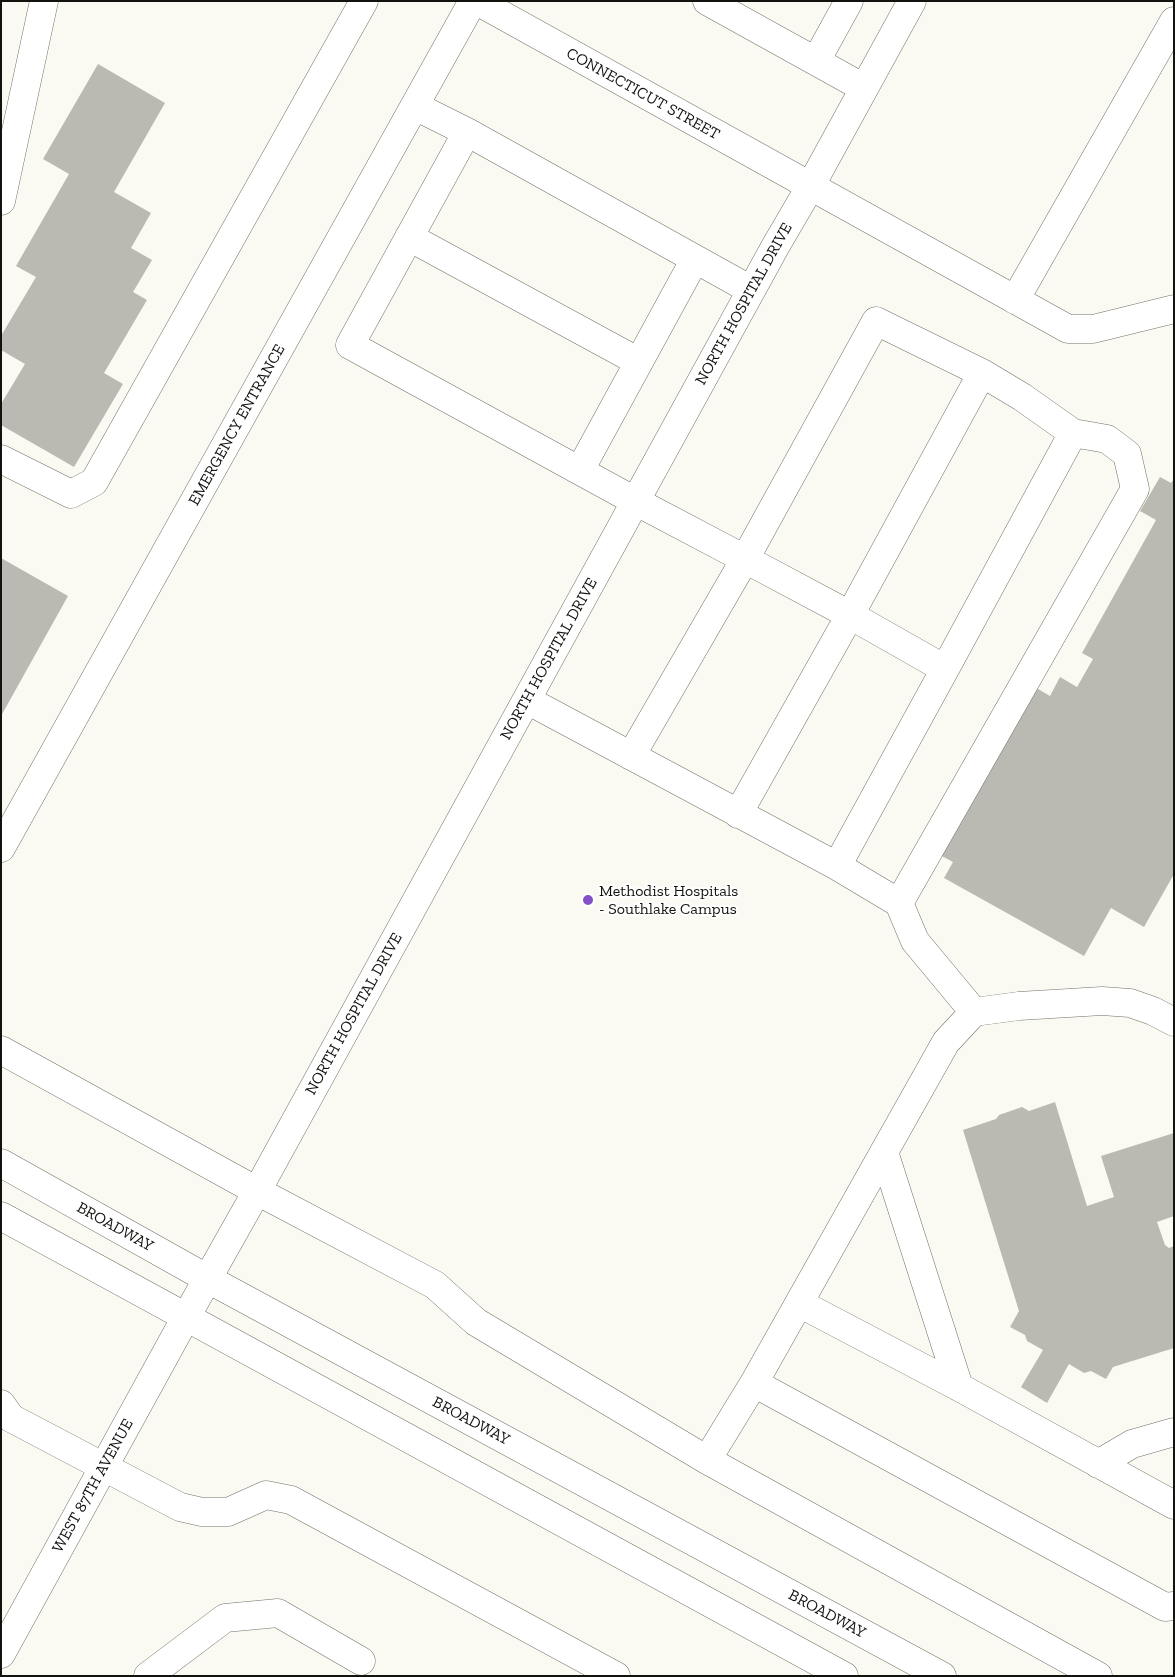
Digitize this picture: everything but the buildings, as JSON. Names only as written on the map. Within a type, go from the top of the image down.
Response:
[{"type":"street","points":[[1,201],[44,1]]},
{"type":"street","points":[[1,459],[70,494],[94,482],[364,1]]},
{"type":"street","name":"EMERGENCY ENTRANCE","points":[[1,848],[473,1]]},
{"type":"street","name":"CONNECTICUT STREET","points":[[477,1],[1068,329],[1093,329],[1174,309]]},
{"type":"street","points":[[707,1],[864,88]]},
{"type":"street","points":[[816,61],[849,1]]},
{"type":"street","name":"NORTH HOSPITAL DRIVE","points":[[186,1317],[912,1]]},
{"type":"street","points":[[1015,300],[1174,21]]},
{"type":"street","points":[[415,106],[467,132],[751,290]]},
{"type":"street","points":[[467,132],[350,345],[635,501],[850,615],[945,669]]},
{"type":"street","points":[[409,237],[639,362]]},
{"type":"street","points":[[580,470],[696,259]]},
{"type":"street","points":[[631,756],[745,559],[876,321],[982,373],[1022,397],[1073,433],[1107,439],[1127,454],[1135,489],[899,903]]},
{"type":"street","points":[[738,814],[850,615],[982,373]]},
{"type":"street","points":[[837,866],[1073,433]]},
{"type":"street","points":[[527,700],[837,866],[899,903],[915,941],[974,1012]]},
{"type":"street","points":[[707,1460],[754,1383],[946,1042],[974,1012],[1019,1006],[1102,1001],[1130,1003],[1153,1011],[1174,1022]]},
{"type":"street","points":[[1,1050],[257,1191],[435,1285],[476,1322],[707,1460],[1098,1676]]},
{"type":"street","points":[[884,1152],[959,1387]]},
{"type":"street","name":"BROADWAY","points":[[1,1163],[208,1278],[942,1676]]},
{"type":"street","points":[[1,1216],[844,1676]]},
{"type":"street","points":[[799,1303],[959,1387],[1174,1505]]},
{"type":"street","name":"WEST 87TH AVENUE","points":[[1,1654],[186,1317]]},
{"type":"street","points":[[754,1383],[1165,1607],[1174,1606]]},
{"type":"street","points":[[1,1404],[11,1418],[180,1507],[202,1512],[228,1512],[266,1495],[291,1500],[610,1674]]},
{"type":"street","points":[[1098,1464],[1132,1444],[1174,1432]]},
{"type":"street","points":[[148,1676],[225,1618],[278,1613],[361,1661]]},
{"type":"place","name":"Methodist Hospitals - Southlake Campus","points":[[588,900]]}]
